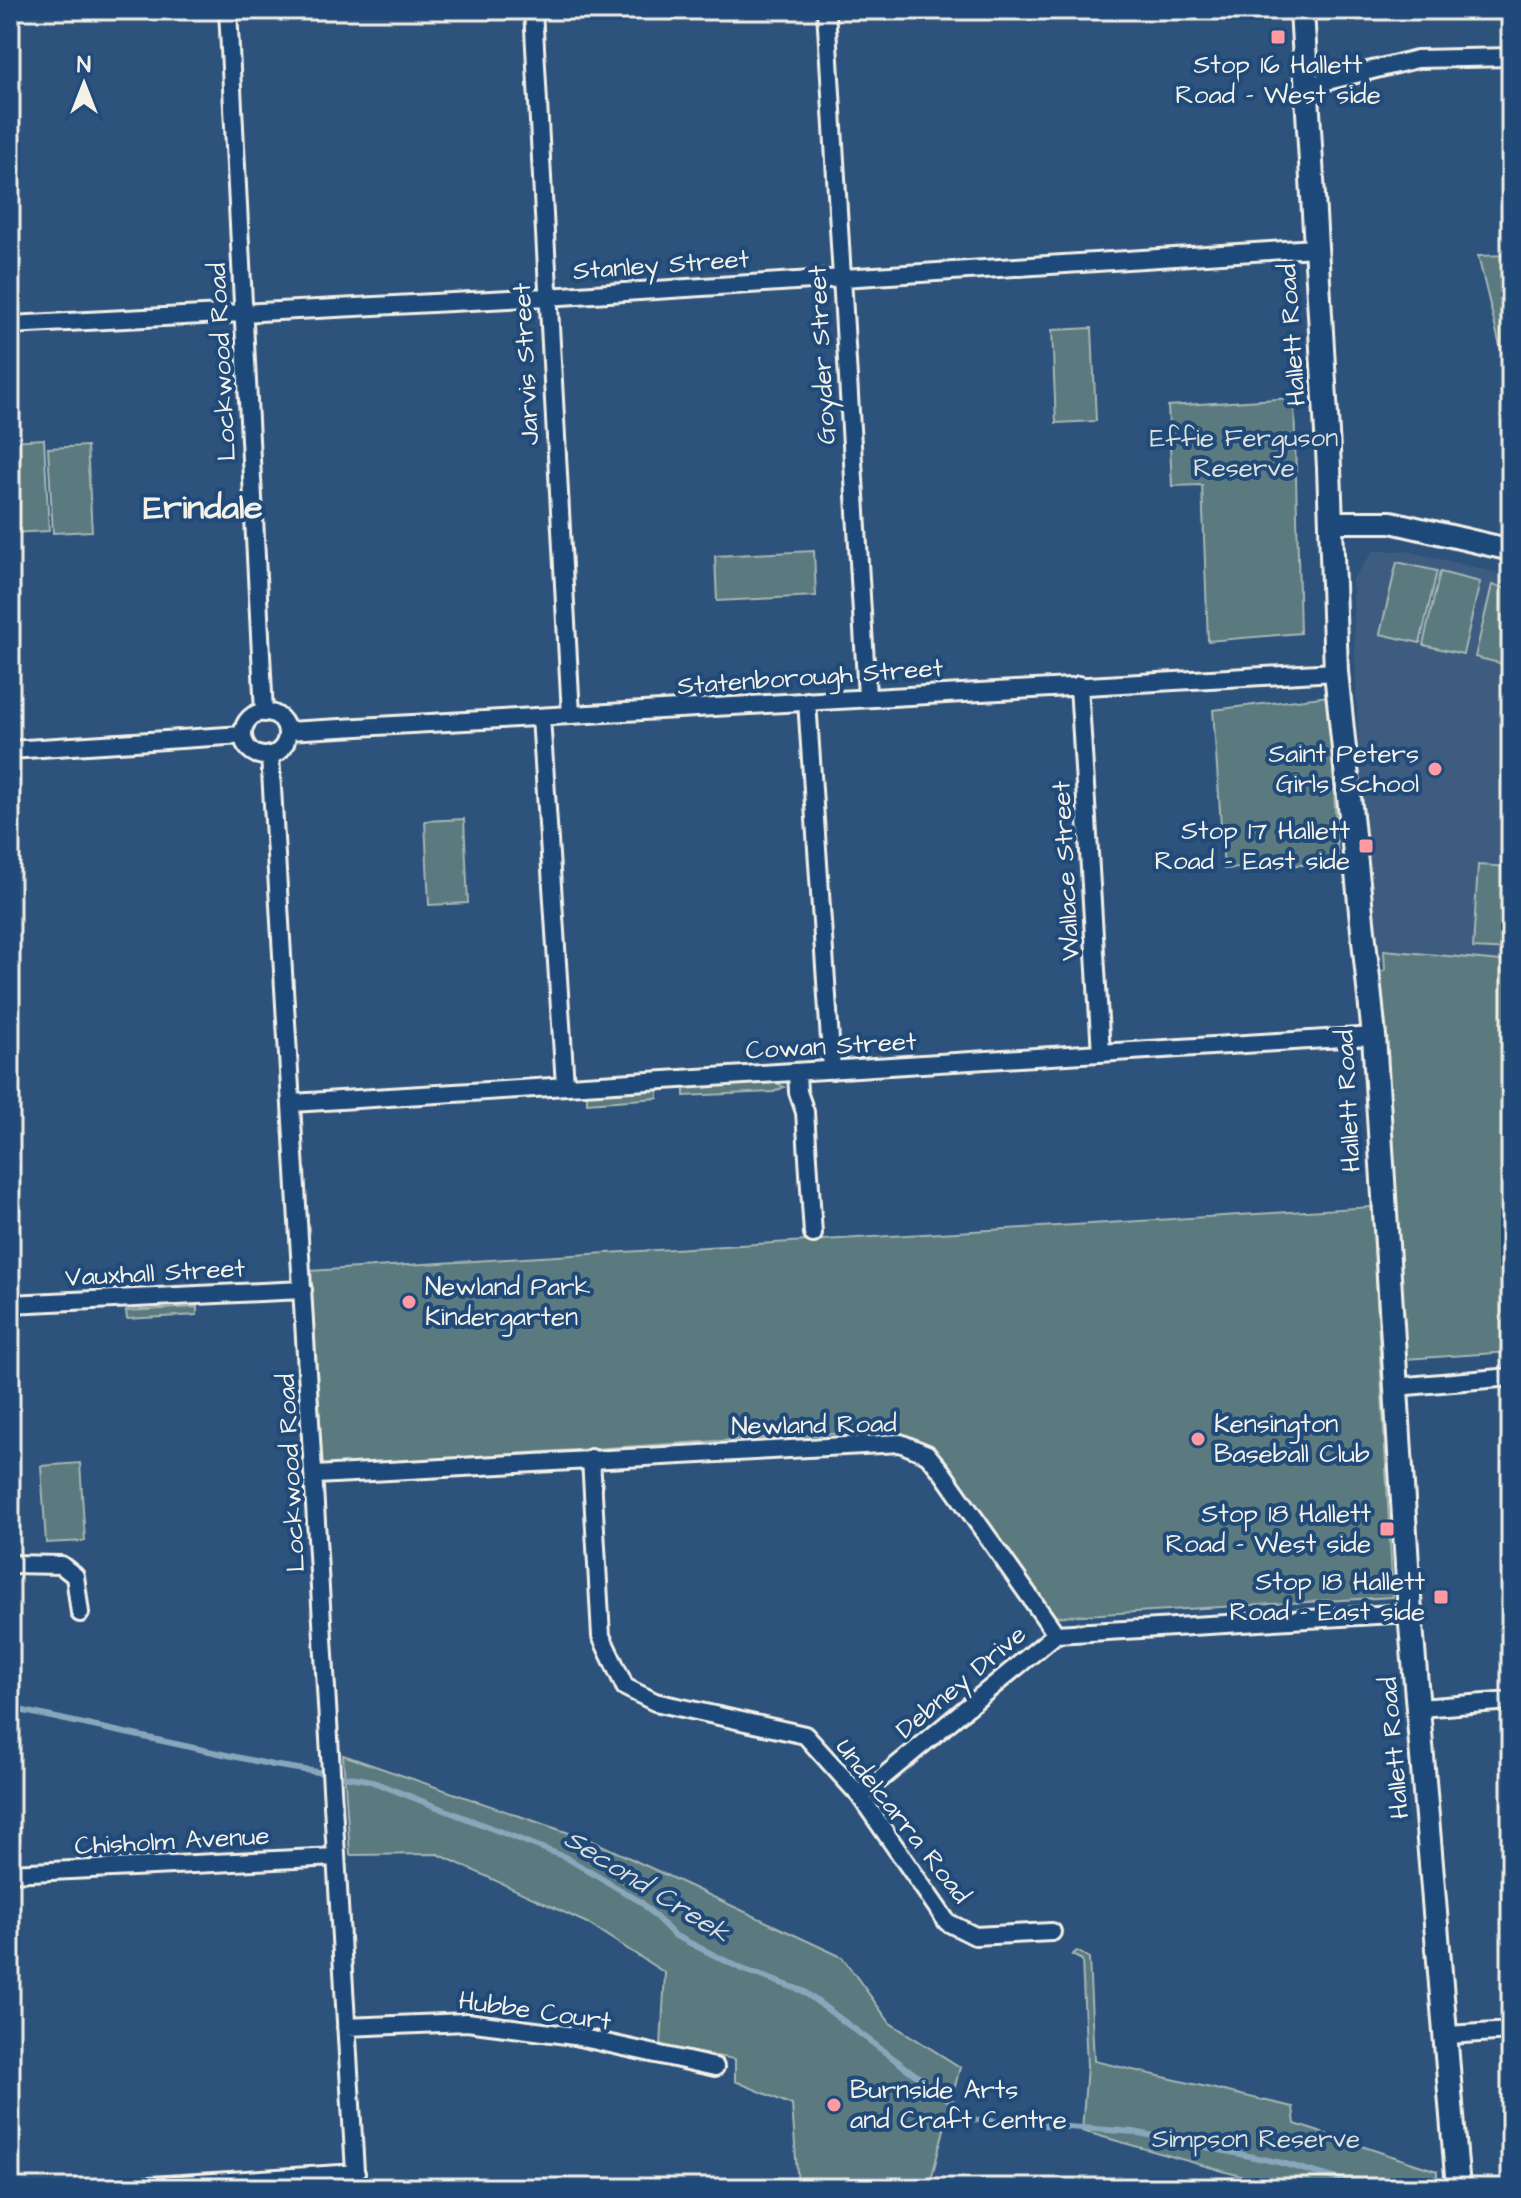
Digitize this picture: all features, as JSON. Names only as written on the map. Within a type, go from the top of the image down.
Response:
[{"type":"main road","name":"Hallett Road","points":[[1302,10],[1331,522],[1336,672],[1374,1036],[1410,1613],[1448,2035],[1458,2188]]},
{"type":"street","name":"Lockwood Road","points":[[228,10],[264,713]]},
{"type":"street","name":"Jarvis Street","points":[[533,10],[546,297],[571,715]]},
{"type":"street","name":"Goyder Street","points":[[826,10],[867,696]]},
{"type":"street","points":[[1307,86],[1417,59],[1511,57]]},
{"type":"street","name":"Stanley Street","points":[[10,325],[546,297],[1315,248]]},
{"type":"street","points":[[1331,522],[1391,522],[1511,550]]},
{"type":"street","name":"Statenborough Street","points":[[287,731],[1336,672]]},
{"type":"street","name":"Wallace Street","points":[[1079,685],[1101,1053]]},
{"type":"street","points":[[807,701],[832,1070]]},
{"type":"street","points":[[264,713],[276,715],[287,731],[285,743],[270,755],[252,751],[243,735],[251,717],[264,713]]},
{"type":"street","points":[[541,717],[565,1085]]},
{"type":"street","points":[[10,750],[243,735]]},
{"type":"street","name":"Lockwood Road","points":[[270,755],[316,1475],[356,2180]]},
{"type":"street","name":"Cowan Street","points":[[292,1103],[1374,1036]]},
{"type":"street","points":[[797,1072],[798,1092],[805,1112],[813,1234]]},
{"type":"street","name":"Vauxhall Street","points":[[10,1304],[303,1290]]},
{"type":"street","points":[[1395,1387],[1511,1377]]},
{"type":"street","name":"Newland Road","points":[[316,1475],[900,1443],[927,1454],[942,1472],[1056,1634]]},
{"type":"street","name":"Undelcarra Road","points":[[591,1458],[601,1636],[625,1687],[655,1702],[805,1735],[860,1796],[947,1922],[975,1936],[1052,1932]]},
{"type":"street","points":[[10,1564],[61,1565],[75,1576],[80,1613]]},
{"type":"street","points":[[1056,1634],[1410,1613]]},
{"type":"street","name":"Debney Drive","points":[[860,1796],[1056,1634]]},
{"type":"street","points":[[1419,1708],[1511,1701]]},
{"type":"street","name":"Chisholm Avenue","points":[[10,1873],[336,1857]]},
{"type":"street","name":"Hubbe Court","points":[[346,2027],[467,2022],[574,2036],[715,2067]]},
{"type":"street","points":[[1448,2035],[1511,2031]]},
{"type":"street","points":[[119,2188],[356,2180]]},
{"type":"shaded area","name":"Saint Peters Girls School","points":[[1374,551],[1407,551],[1511,576],[1511,970],[1367,959],[1352,579]]},
{"type":"green space","points":[[1511,255],[1511,391],[1478,256]]},
{"type":"green space","points":[[1092,328],[1096,421],[1056,423],[1052,330]]},
{"type":"green space","name":"Effie Ferguson Reserve","points":[[1294,398],[1300,633],[1208,641],[1202,485],[1172,486],[1168,406]]},
{"type":"green space","points":[[44,439],[49,531],[10,533],[10,441]]},
{"type":"green space","points":[[87,446],[92,531],[53,533],[48,448]]},
{"type":"green space","points":[[814,551],[816,596],[717,601],[715,556]]},
{"type":"green space","points":[[1397,562],[1437,571],[1420,643],[1380,634]]},
{"type":"green space","points":[[1440,572],[1480,582],[1463,654],[1423,645]]},
{"type":"green space","points":[[1492,585],[1511,589],[1511,666],[1475,657]]},
{"type":"green space","points":[[1329,696],[1338,863],[1224,869],[1213,710]]},
{"type":"green space","points":[[464,819],[468,903],[429,905],[425,821]]},
{"type":"green space","points":[[1478,865],[1511,867],[1511,950],[1473,948]]},
{"type":"green space","points":[[1384,950],[1511,962],[1511,1352],[1405,1359],[1374,970],[1385,971]]},
{"type":"green space","points":[[775,1082],[784,1087],[774,1092],[684,1096],[684,1087]]},
{"type":"green space","points":[[658,1089],[658,1098],[587,1103],[587,1093]]},
{"type":"green space","points":[[1372,1207],[1393,1597],[1050,1617],[944,1458],[893,1430],[322,1466],[309,1271]]},
{"type":"green space","points":[[197,1307],[197,1315],[127,1319],[126,1311]]},
{"type":"green space","points":[[80,1463],[85,1541],[46,1543],[41,1466]]},
{"type":"green space","points":[[343,1755],[595,1842],[842,1957],[890,2023],[960,2067],[929,2188],[798,2186],[792,2105],[735,2081],[735,2059],[661,2047],[665,1973],[587,1923],[438,1854],[350,1855]]},
{"type":"green space","name":"Simpson Reserve","points":[[1077,1951],[1089,1958],[1094,2061],[1293,2107],[1295,2124],[1437,2171],[1437,2188],[1283,2188],[1082,2131],[1087,2066],[1082,1960],[1072,1955]]},
{"type":"waterway","name":"Second Creek","points":[[10,1708],[273,1765],[368,1780],[565,1857],[641,1902],[674,1935],[742,1969],[803,1991],[976,2120],[1134,2132],[1282,2163],[1368,2188]]},
{"type":"place","name":"Stop 16 Hallett Road - West side","points":[[1278,37]]},
{"type":"place","name":"Saint Peters Girls School","points":[[1435,769]]},
{"type":"place","name":"Stop 17 Hallett Road - East side","points":[[1366,846]]},
{"type":"place","name":"Newland Park Kindergarten","points":[[409,1302]]},
{"type":"place","name":"Kensington Baseball Club","points":[[1198,1439]]},
{"type":"place","name":"Stop 18 Hallett Road - West side","points":[[1387,1529]]},
{"type":"place","name":"Stop 18 Hallett Road - East side","points":[[1441,1597]]},
{"type":"place","name":"Burnside Arts and Craft Centre","points":[[834,2105]]},
{"type":"district","name":"Erindale","points":[[203,508]]}]
